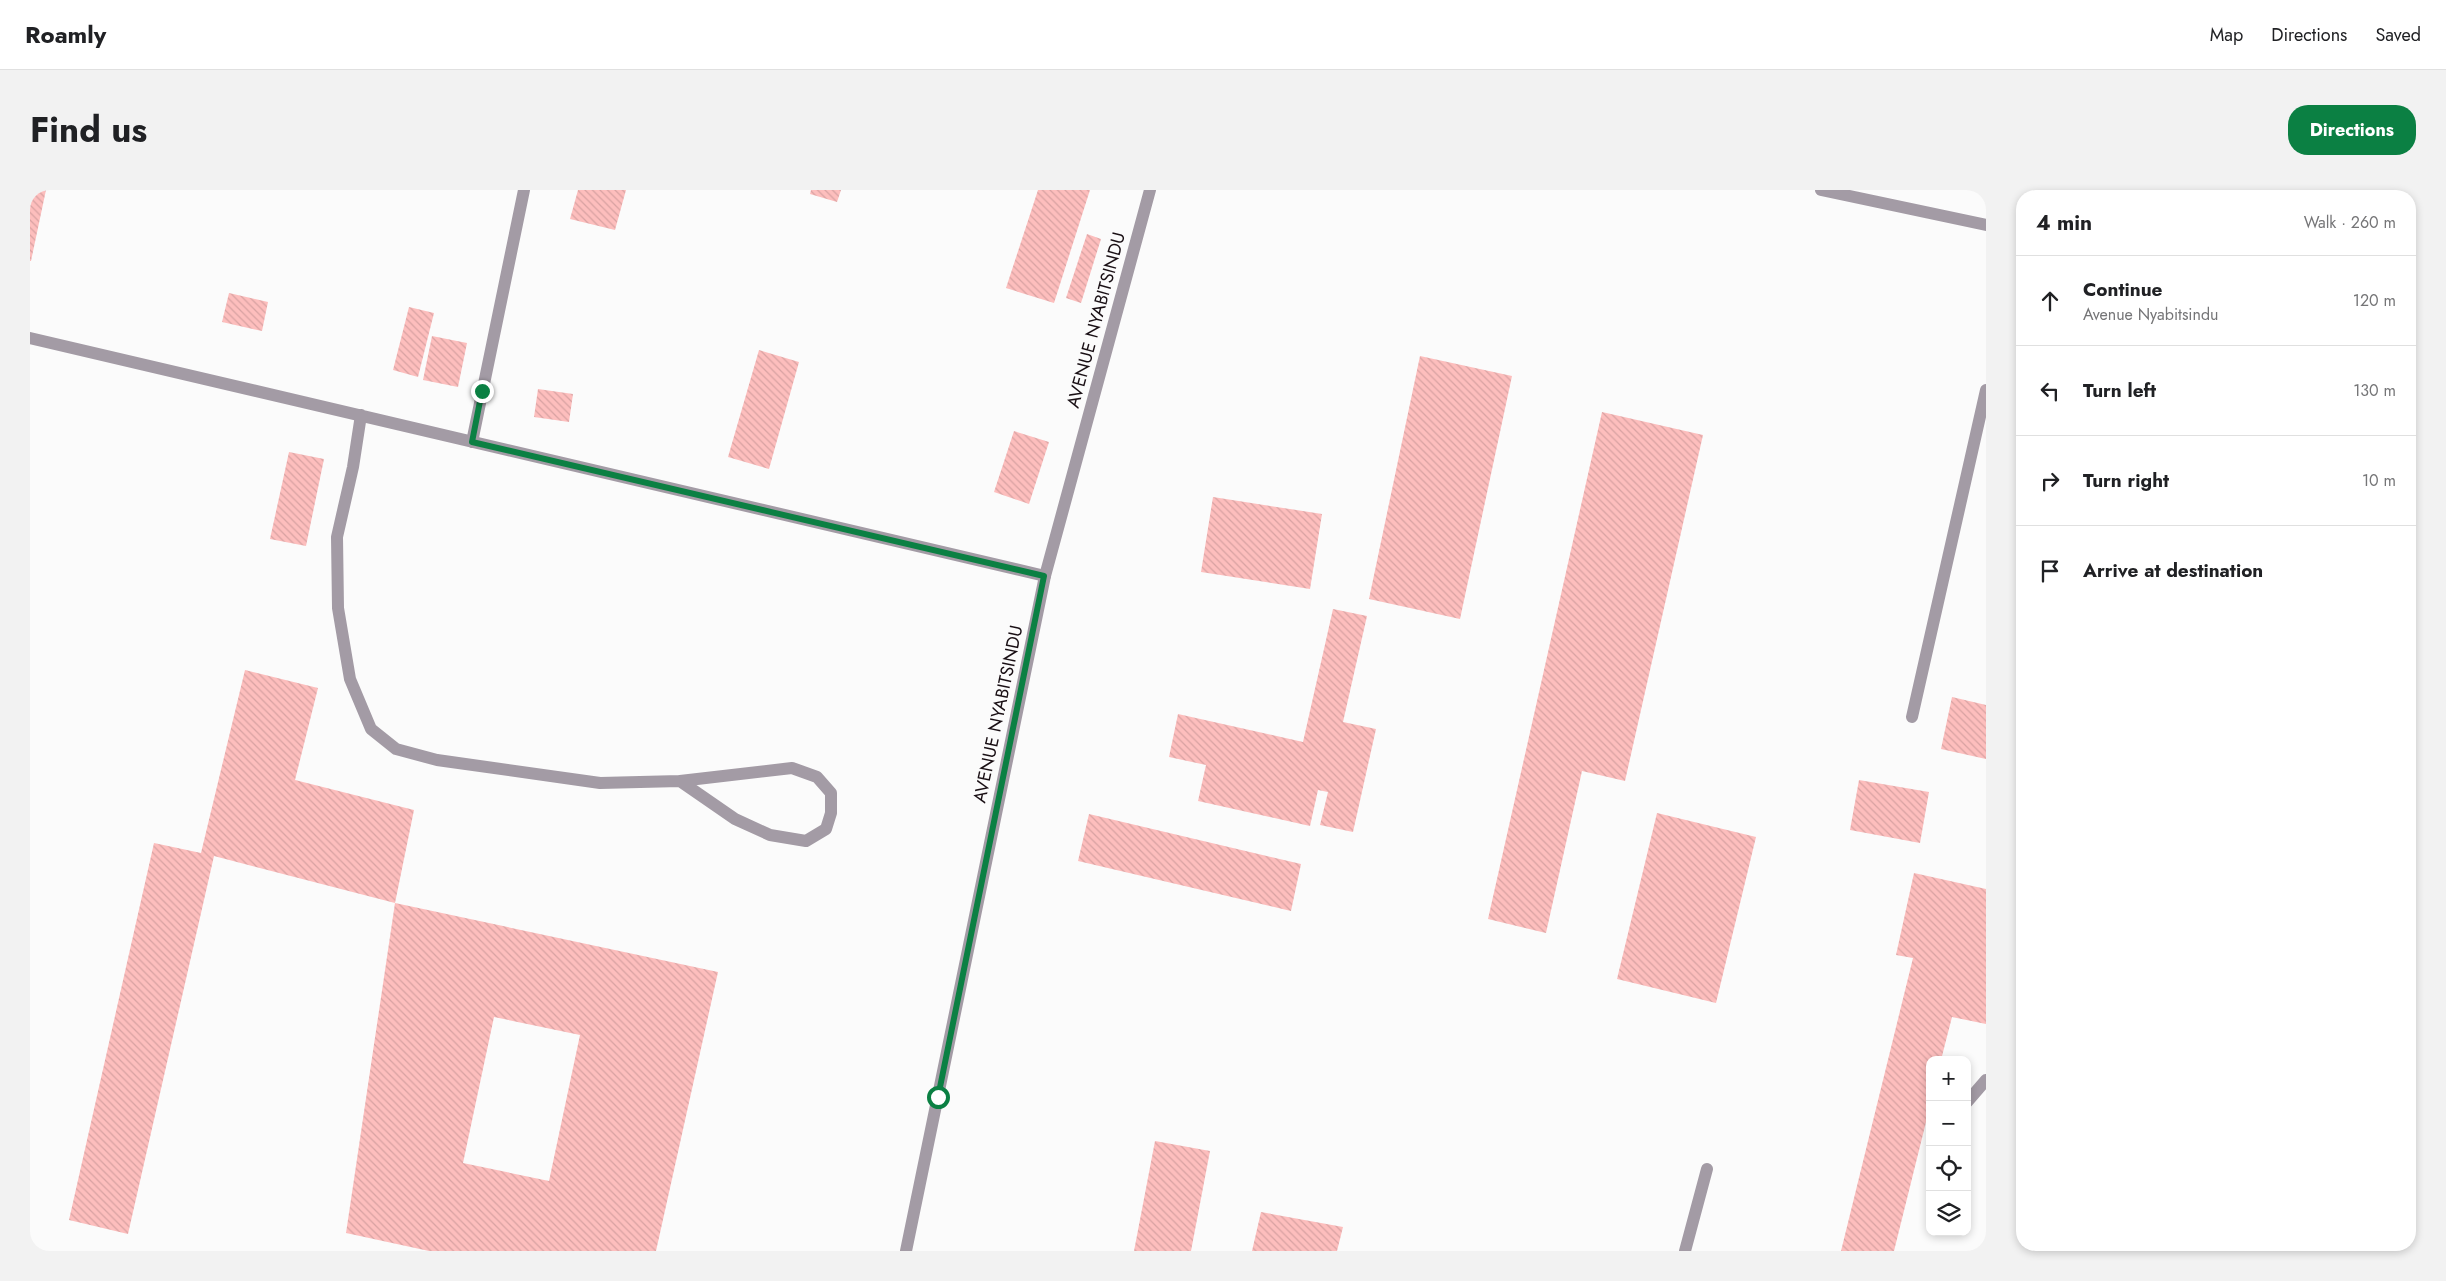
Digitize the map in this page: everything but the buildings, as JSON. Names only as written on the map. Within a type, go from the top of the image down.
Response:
[{"type":"street","points":[[472,442],[524,190]]},
{"type":"street","name":"AVENUE NYABITSINDU","points":[[906,1251],[1044,576],[1150,190]]},
{"type":"street","points":[[1821,190],[1986,225]]},
{"type":"street","points":[[30,338],[1044,576]]},
{"type":"street","points":[[1912,717],[1986,390]]},
{"type":"street","points":[[362,416],[353,467],[337,537],[338,608],[350,679],[371,729],[396,749],[437,760],[600,783],[680,781],[792,768],[817,777],[831,793],[831,813],[826,829],[806,841],[770,835],[735,819],[680,781]]},
{"type":"street","points":[[1968,1101],[1986,1080]]},
{"type":"street","points":[[1685,1251],[1707,1169]]},
{"type":"route","points":[[482,391],[472,442],[1044,576],[938,1097]]}]
